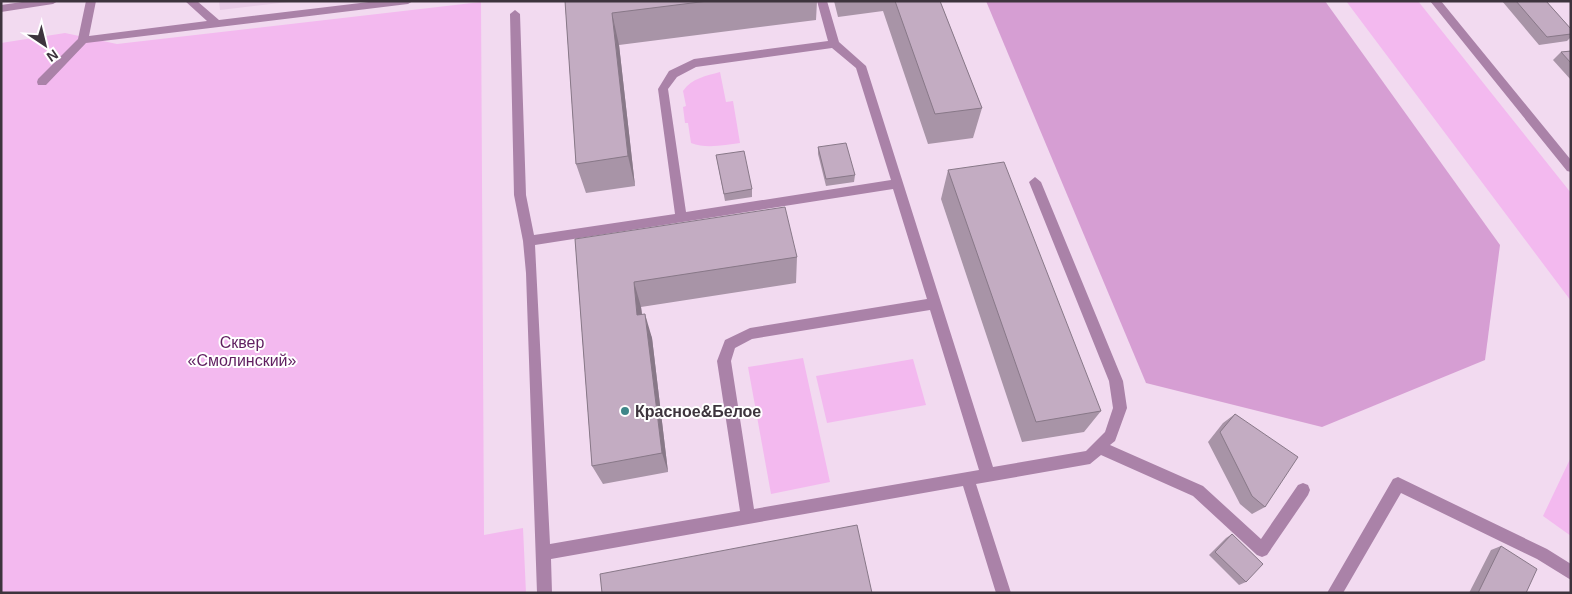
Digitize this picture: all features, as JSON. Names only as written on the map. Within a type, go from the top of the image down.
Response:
[{"type":"street","points":[[1,9],[53,1]]},
{"type":"street","points":[[42,82],[83,40],[90,1]]},
{"type":"street","points":[[190,1],[217,24]]},
{"type":"street","points":[[83,40],[408,1]]},
{"type":"street","points":[[822,1],[834,44],[861,66],[988,475]]},
{"type":"street","points":[[1435,1],[1571,168]]},
{"type":"street","points":[[515,14],[520,195],[529,242],[545,593]]},
{"type":"street","points":[[681,216],[663,89],[673,74],[694,63],[834,44]]},
{"type":"street","points":[[543,553],[1090,457],[1110,436],[1120,408],[1116,381],[1035,182]]},
{"type":"street","points":[[529,242],[681,216],[897,184]]},
{"type":"street","points":[[748,517],[724,361],[730,344],[750,334],[934,304]]},
{"type":"street","points":[[1099,448],[1198,491],[1262,550],[1303,490]]},
{"type":"street","points":[[967,478],[1004,593]]},
{"type":"street","points":[[1334,593],[1398,484],[1542,554],[1571,573]]},
{"type":"shaded area","points":[[219,1],[297,1],[220,10]]},
{"type":"shaded area","points":[[986,1],[1325,1],[1500,245],[1485,360],[1322,427],[1146,383]]},
{"type":"green space","points":[[1346,1],[1418,1],[1571,193],[1571,301]]},
{"type":"green space","name":"Сквер «Смолинский»","points":[[481,2],[484,535],[523,528],[526,593],[1,593],[1,43],[65,33],[117,44]]},
{"type":"green space","points":[[720,72],[726,102],[733,101],[740,143],[709,146],[691,143],[688,123],[685,123],[683,107],[686,106],[683,91],[695,80]]},
{"type":"green space","points":[[803,358],[830,482],[771,494],[748,367]]},
{"type":"green space","points":[[913,359],[926,405],[827,423],[816,376]]},
{"type":"green space","points":[[1571,457],[1571,536],[1543,516]]},
{"type":"building","points":[[565,1],[708,1],[612,13],[628,156],[576,164]]},
{"type":"building","points":[[895,1],[940,1],[982,108],[935,114]]},
{"type":"building","points":[[1516,1],[1546,1],[1571,29],[1571,34],[1547,37]]},
{"type":"building","points":[[1571,51],[1571,63],[1561,52]]},
{"type":"building","points":[[846,143],[855,175],[826,179],[818,147]]},
{"type":"building","points":[[744,151],[752,189],[724,194],[716,155]]},
{"type":"building","points":[[1004,162],[1101,411],[1036,422],[948,170]]},
{"type":"building","points":[[785,207],[797,257],[634,282],[637,315],[645,314],[662,453],[592,466],[575,239]]},
{"type":"building","points":[[1235,414],[1298,457],[1265,507],[1252,496],[1220,432]]},
{"type":"building","points":[[857,525],[872,593],[602,593],[600,574]]},
{"type":"building","points":[[1232,534],[1263,564],[1246,582],[1215,552]]},
{"type":"building","points":[[1501,546],[1537,569],[1526,593],[1478,593]]},
{"type":"place","name":"Красное&Белое","points":[[625,411]]}]
